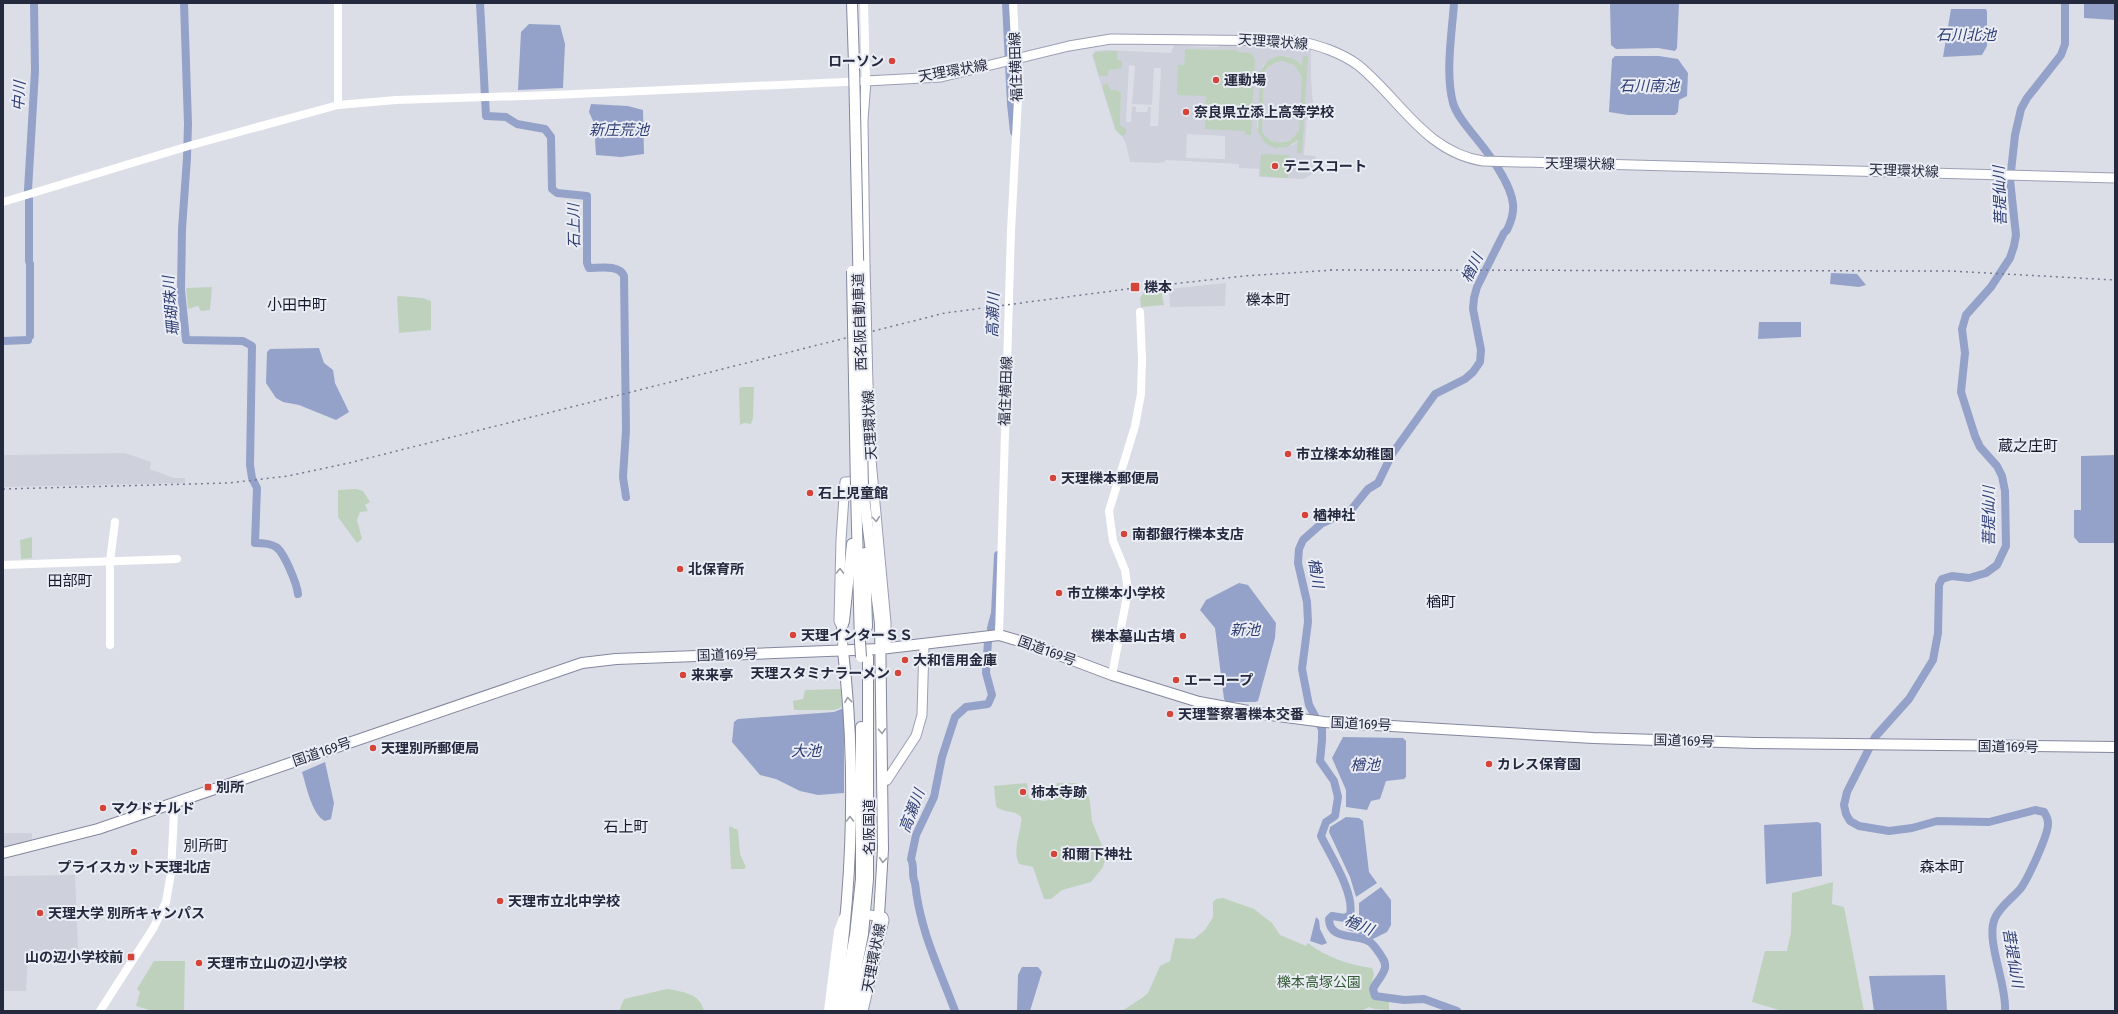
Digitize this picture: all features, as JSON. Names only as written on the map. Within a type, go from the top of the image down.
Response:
[{"type":"highway","name":"西名阪自動車道","points":[[846,3],[851,64]]},
{"type":"highway","name":"西名阪自動車道","points":[[852,3],[851,64],[864,642]]},
{"type":"highway","points":[[842,627],[844,621],[852,548],[853,507],[860,493]]},
{"type":"highway","points":[[856,1011],[874,916],[883,849],[883,782],[880,692],[883,649],[876,589],[860,493]]},
{"type":"highway","name":"国道169号","points":[[3,853],[98,829],[582,663],[616,658],[883,649],[999,635],[1030,644],[1112,675],[1206,703],[1270,715],[1324,722],[1606,738],[1870,745],[2115,747]]},
{"type":"highway","name":"名阪国道","points":[[841,1011],[855,935],[861,879],[864,642]]},
{"type":"highway","points":[[834,1011],[849,914],[850,738],[849,707],[843,651]]},
{"type":"highway","name":"名阪国道","points":[[848,1011],[862,934],[868,880],[869,820],[864,657]]},
{"type":"main road","name":"天理環状線","points":[[883,649],[886,623],[873,480],[868,385],[863,120],[866,81],[941,76],[1090,41],[1111,39],[1299,41],[1329,49],[1358,66],[1437,143],[1469,159],[1498,162],[2115,178]]},
{"type":"main road","name":"天理環状線","points":[[843,651],[842,627],[839,621],[845,482],[873,480]]},
{"type":"main road","points":[[883,782],[887,780],[916,736],[922,715],[924,645]]},
{"type":"main road","name":"天理環状線","points":[[863,1011],[884,920],[883,917],[874,916]]},
{"type":"street","points":[[338,3],[338,105]]},
{"type":"street","points":[[3,202],[192,145],[338,105],[396,100],[553,95],[866,81],[864,3]]},
{"type":"street","name":"福住横田線","points":[[999,635],[1011,231],[1018,99],[1013,3]]},
{"type":"street","points":[[1112,675],[1128,591],[1125,570],[1113,541],[1109,511],[1135,426],[1141,394],[1142,359],[1140,312]]},
{"type":"street","points":[[110,645],[110,561],[115,522]]},
{"type":"street","points":[[3,565],[177,559]]},
{"type":"street","points":[[100,1011],[154,927],[166,902],[171,873],[174,812],[176,803]]},
{"type":"street","points":[[828,1011],[838,931],[849,914]]},
{"type":"shaded area","name":"奈良県立添上高等学校","points":[[1174,45],[1203,47],[1217,47],[1220,45],[1292,46],[1311,49],[1311,79],[1314,115],[1307,116],[1304,155],[1316,156],[1311,175],[1303,179],[1259,177],[1259,169],[1239,168],[1239,164],[1167,160],[1165,160],[1165,162],[1157,163],[1130,162],[1126,144],[1122,136],[1115,130],[1092,55],[1095,51],[1106,50],[1171,53]],"holes":[[[1185,49],[1236,50],[1251,135],[1206,96],[1178,65],[1184,65]],[[1288,56],[1302,67],[1298,140],[1293,145],[1265,143],[1257,127],[1263,65]],[[1129,65],[1135,66],[1132,104],[1152,105],[1154,68],[1161,68],[1158,126],[1150,126],[1151,107],[1148,107],[1147,112],[1136,112],[1136,107],[1132,106],[1131,122],[1126,122]],[[1107,83],[1111,90],[1117,90],[1121,93],[1120,125],[1126,129],[1116,130],[1102,86]],[[1187,134],[1225,136],[1225,159],[1186,158]]]},
{"type":"shaded area","name":"奈良県立添上高等学校","points":[[1282,61],[1294,65],[1302,77],[1299,130],[1291,140],[1277,143],[1266,138],[1262,130],[1264,74],[1271,65]]},
{"type":"shaded area","points":[[1226,283],[1225,306],[1170,307],[1169,289]]},
{"type":"shaded area","points":[[125,453],[151,462],[150,469],[174,478],[185,478],[185,483],[3,487],[3,455]]},
{"type":"shaded area","points":[[3,833],[32,833],[32,844],[3,850]]},
{"type":"shaded area","name":"天理大学 別所キャンパス","points":[[75,875],[78,949],[28,951],[26,991],[3,991],[3,876]]},
{"type":"green space","name":"運動場","points":[[1185,49],[1237,50],[1237,52],[1251,53],[1255,60],[1251,135],[1245,135],[1245,131],[1205,129],[1206,96],[1177,95],[1178,65],[1184,65]]},
{"type":"green space","points":[[1117,51],[1117,60],[1122,61],[1122,68],[1109,70],[1107,76],[1099,76],[1093,55],[1096,52]]},
{"type":"green space","points":[[1278,56],[1285,56],[1294,59],[1302,66],[1303,56],[1308,56],[1302,153],[1297,153],[1298,140],[1287,147],[1275,148],[1265,143],[1258,132],[1260,72],[1268,60]],"holes":[[[1282,61],[1294,65],[1302,77],[1299,130],[1291,140],[1274,142],[1267,138],[1262,130],[1264,76],[1268,68],[1276,63]]]},
{"type":"green space","points":[[1107,83],[1111,90],[1117,90],[1121,93],[1120,125],[1126,129],[1126,134],[1122,136],[1116,130],[1102,86]]},
{"type":"green space","name":"テニスコート","points":[[1261,154],[1289,155],[1288,178],[1260,176]]},
{"type":"green space","points":[[212,287],[210,310],[201,311],[198,306],[188,309],[186,288]]},
{"type":"green space","points":[[1165,289],[1165,294],[1162,295],[1164,305],[1141,307],[1140,298],[1145,291]]},
{"type":"green space","points":[[397,297],[423,298],[431,301],[431,330],[399,333]]},
{"type":"green space","points":[[741,387],[754,387],[753,418],[751,424],[744,423],[740,425],[739,389]]},
{"type":"green space","points":[[356,489],[363,491],[370,502],[365,505],[368,511],[360,512],[357,520],[362,539],[357,543],[338,517],[338,490]]},
{"type":"green space","points":[[32,537],[32,558],[21,559],[20,540]]},
{"type":"green space","points":[[842,689],[845,706],[834,710],[794,710],[793,701],[803,699],[805,690]]},
{"type":"green space","points":[[1027,783],[1029,799],[1045,801],[1052,798],[1057,783],[1075,783],[1082,786],[1087,791],[1092,821],[1105,853],[1103,867],[1091,882],[1062,890],[1051,899],[1044,899],[1033,867],[1019,864],[1016,851],[1021,817],[1016,813],[1002,810],[996,806],[994,786]]},
{"type":"green space","points":[[729,826],[738,830],[740,854],[746,867],[744,869],[731,869]]},
{"type":"green space","points":[[1833,882],[1832,904],[1844,907],[1864,1011],[1783,1011],[1752,1002],[1765,951],[1787,951],[1791,932],[1792,893]]},
{"type":"green space","name":"櫟本高塚公園","points":[[1223,898],[1254,909],[1272,923],[1280,935],[1306,946],[1308,943],[1338,960],[1372,968],[1374,974],[1370,990],[1376,1000],[1389,1001],[1389,1010],[1374,1009],[1369,1007],[1361,1011],[1122,1011],[1148,993],[1160,966],[1170,961],[1175,938],[1194,939],[1205,930],[1213,917],[1213,902],[1216,899]]},
{"type":"green space","points":[[154,961],[185,961],[184,1011],[153,1011],[136,1006],[140,992],[137,989]]},
{"type":"green space","points":[[667,989],[690,994],[699,1000],[704,1011],[619,1011],[624,999]]},
{"type":"water","name":"石川南池","points":[[1610,3],[1679,3],[1677,48],[1675,51],[1658,48],[1616,49],[1611,45]]},
{"type":"water","points":[[2084,3],[2115,3],[2115,20],[2084,18]]},
{"type":"water","name":"石川北池","points":[[1951,9],[1986,9],[1987,46],[1982,55],[1943,57]]},
{"type":"water","points":[[529,24],[560,25],[565,44],[563,88],[518,90],[521,32]]},
{"type":"water","name":"石川南池","points":[[1615,56],[1659,56],[1678,59],[1688,73],[1687,96],[1679,100],[1678,112],[1675,115],[1628,115],[1609,112],[1612,59]]},
{"type":"water","name":"新庄荒池","points":[[591,104],[628,106],[643,110],[644,154],[621,157],[596,155],[594,123],[589,112]]},
{"type":"water","points":[[1831,273],[1857,274],[1866,285],[1859,287],[1830,284]]},
{"type":"water","points":[[1759,322],[1801,322],[1801,337],[1758,339]]},
{"type":"water","points":[[319,348],[324,363],[333,370],[335,383],[349,412],[336,420],[299,405],[283,402],[276,398],[266,383],[267,352],[270,349]]},
{"type":"water","points":[[2115,455],[2115,543],[2079,543],[2074,537],[2074,510],[2081,510],[2081,456]]},
{"type":"water","name":"新池","points":[[1239,583],[1248,585],[1276,623],[1275,638],[1258,701],[1255,702],[1226,702],[1224,699],[1215,628],[1200,610],[1206,600]]},
{"type":"water","name":"大池","points":[[844,708],[844,793],[818,795],[800,791],[776,779],[760,775],[732,742],[734,722],[738,719],[834,712]]},
{"type":"water","name":"楢池","points":[[1343,737],[1403,738],[1406,741],[1406,777],[1404,779],[1386,781],[1380,799],[1371,801],[1367,810],[1346,807],[1346,790],[1332,758]]},
{"type":"water","points":[[325,762],[334,803],[331,819],[325,821],[316,813],[302,772]]},
{"type":"water","points":[[1346,817],[1359,818],[1363,821],[1369,872],[1377,883],[1356,897],[1350,877],[1329,832],[1330,827]]},
{"type":"water","points":[[1818,822],[1821,824],[1822,876],[1766,884],[1764,825]]},
{"type":"water","points":[[1381,887],[1391,900],[1391,925],[1387,932],[1373,939],[1346,929],[1357,922],[1359,903]]},
{"type":"water","points":[[1316,917],[1319,920],[1320,929],[1327,943],[1322,945],[1310,941]]},
{"type":"water","points":[[1022,967],[1038,967],[1042,972],[1030,1011],[1017,1011],[1018,975]]},
{"type":"water","points":[[1945,975],[1947,1011],[1874,1011],[1869,976]]},
{"type":"waterway","name":"中川","points":[[28,190],[35,71],[34,3]]},
{"type":"waterway","name":"珊瑚珠川","points":[[184,3],[188,124],[182,229],[181,290],[186,340],[243,341],[252,346],[250,465],[252,478],[257,488],[255,543],[271,545],[279,550],[290,569],[298,594]]},
{"type":"waterway","name":"石上川","points":[[480,3],[486,116],[506,117],[517,124],[545,129],[551,137],[552,189],[557,193],[587,196],[587,263],[589,268],[613,268],[621,272],[624,276],[626,430],[623,477],[626,497]]},
{"type":"waterway","name":"高瀬川","points":[[1006,3],[1011,104],[1014,132]]},
{"type":"waterway","name":"楢川","points":[[1454,3],[1449,66],[1453,103],[1466,126],[1487,152],[1499,170],[1508,188],[1513,204],[1513,214],[1510,224],[1477,287],[1474,298],[1473,309],[1481,350],[1480,362],[1473,372],[1465,379],[1435,394],[1392,454],[1378,483],[1368,489],[1351,510],[1321,524],[1303,540],[1299,549],[1298,563],[1307,602],[1308,622],[1302,669],[1309,705],[1322,729],[1320,761],[1334,781],[1338,797],[1335,816],[1326,822],[1321,836],[1341,874],[1351,906],[1350,915],[1345,918],[1332,916],[1329,919],[1330,926],[1339,934],[1365,939],[1370,942],[1380,954],[1385,962],[1385,968],[1383,974],[1373,989],[1375,996],[1404,1000],[1424,999],[1457,1011]]},
{"type":"waterway","name":"菩提仙川","points":[[2005,1011],[2003,988],[1994,950],[1993,927],[1998,913],[2021,888],[2038,856],[2048,823],[2044,812],[2035,810],[1989,822],[1937,821],[1912,828],[1889,831],[1859,826],[1850,821],[1846,814],[1844,805],[1847,792],[1875,737],[1909,699],[1933,660],[1938,633],[1939,585],[1942,579],[1952,576],[1969,578],[1986,573],[1997,565],[2006,546],[2005,491],[2002,476],[1997,466],[1980,447],[1961,392],[1965,353],[1962,329],[1966,315],[1991,287],[2010,258],[2014,246],[2016,235],[2010,180],[2015,135],[2021,109],[2027,98],[2061,55],[2065,44],[2065,3]]},
{"type":"waterway","name":"中川","points":[[29,199],[29,261]]},
{"type":"waterway","name":"中川","points":[[30,264],[30,336]]},
{"type":"waterway","name":"中川","points":[[3,341],[28,340]]},
{"type":"waterway","name":"高瀬川","points":[[991,628],[995,613],[998,555]]},
{"type":"waterway","name":"高瀬川","points":[[955,1011],[921,917],[917,901],[911,859],[916,835],[934,797],[942,757],[955,717],[966,707],[988,704],[992,695],[986,673],[988,641]]},
{"type":"railway","points":[[1330,270],[1950,271],[2115,280]]},
{"type":"railway","points":[[3,489],[229,483],[288,476],[349,463],[945,313],[1135,288],[1244,276],[1334,270]]},
{"type":"place","name":"ローソン","points":[[892,61]]},
{"type":"place","name":"運動場","points":[[1216,80]]},
{"type":"place","name":"奈良県立添上高等学校","points":[[1186,112]]},
{"type":"place","name":"テニスコート","points":[[1275,166]]},
{"type":"place","name":"櫟本","points":[[1135,287]]},
{"type":"place","name":"市立檪本幼稚園","points":[[1288,454]]},
{"type":"place","name":"天理櫟本郵便局","points":[[1053,478]]},
{"type":"place","name":"石上児童館","points":[[810,493]]},
{"type":"place","name":"楢神社","points":[[1305,515]]},
{"type":"place","name":"南都銀行櫟本支店","points":[[1124,534]]},
{"type":"place","name":"北保育所","points":[[680,569]]},
{"type":"place","name":"市立櫟本小学校","points":[[1059,593]]},
{"type":"place","name":"天理インターＳＳ","points":[[793,635]]},
{"type":"place","name":"櫟本墓山古墳","points":[[1183,636]]},
{"type":"place","name":"大和信用金庫","points":[[905,660]]},
{"type":"place","name":"天理スタミナラーメン","points":[[898,673]]},
{"type":"place","name":"来来亭","points":[[683,675]]},
{"type":"place","name":"エーコープ","points":[[1176,680]]},
{"type":"place","name":"天理警察署櫟本交番","points":[[1170,714]]},
{"type":"place","name":"天理別所郵便局","points":[[373,748]]},
{"type":"place","name":"カレス保育園","points":[[1489,764]]},
{"type":"place","name":"別所","points":[[208,787]]},
{"type":"place","name":"柿本寺跡","points":[[1023,792]]},
{"type":"place","name":"マクドナルド","points":[[103,808]]},
{"type":"place","name":"プライスカット天理北店","points":[[134,852]]},
{"type":"place","name":"和爾下神社","points":[[1054,854]]},
{"type":"place","name":"天理市立北中学校","points":[[500,901]]},
{"type":"place","name":"天理大学 別所キャンパス","points":[[40,913]]},
{"type":"place","name":"山の辺小学校前","points":[[131,957]]},
{"type":"place","name":"天理市立山の辺小学校","points":[[199,963]]},
{"type":"district","name":"櫟本町","points":[[1268,300]]},
{"type":"district","name":"小田中町","points":[[297,305]]},
{"type":"district","name":"蔵之庄町","points":[[2028,446]]},
{"type":"district","name":"田部町","points":[[70,581]]},
{"type":"district","name":"楢町","points":[[1441,602]]},
{"type":"district","name":"石上町","points":[[626,827]]},
{"type":"district","name":"別所町","points":[[206,846]]},
{"type":"district","name":"森本町","points":[[1942,867]]}]
